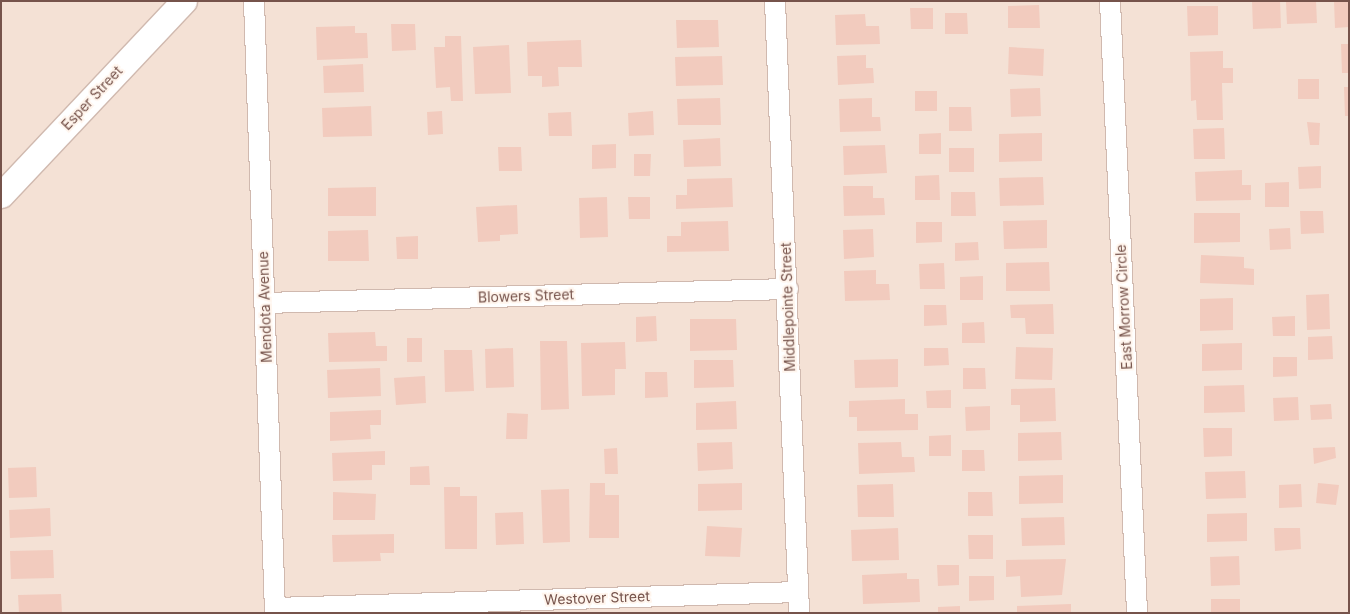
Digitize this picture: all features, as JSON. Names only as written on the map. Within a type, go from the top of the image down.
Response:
[{"type":"street","name":"Esper Street","points":[[1,195],[184,1]]},
{"type":"street","name":"Mendota Avenue","points":[[254,1],[275,610]]},
{"type":"street","name":"Middlepointe Street","points":[[775,1],[788,289],[799,613]]},
{"type":"street","name":"East Morrow Circle","points":[[1110,1],[1137,613]]},
{"type":"street","name":"Blowers Street","points":[[264,304],[788,289]]},
{"type":"street","name":"Westover Street","points":[[275,610],[798,592]]},
{"type":"shaded area","points":[[1,1],[1349,1],[1349,613],[1,613]]},
{"type":"building","points":[[1252,1],[1280,1],[1281,28],[1253,29]]},
{"type":"building","points":[[1316,1],[1317,23],[1287,24],[1286,2]]},
{"type":"building","points":[[1334,1],[1349,1],[1349,27],[1335,28]]},
{"type":"building","points":[[1039,5],[1040,28],[1008,28],[1008,6]]},
{"type":"building","points":[[1187,6],[1218,6],[1218,35],[1188,36]]},
{"type":"building","points":[[910,8],[933,8],[933,29],[911,29]]},
{"type":"building","points":[[945,13],[967,13],[968,34],[945,34]]},
{"type":"building","points":[[865,14],[866,26],[879,26],[880,44],[836,45],[835,15]]},
{"type":"building","points":[[676,20],[718,20],[719,47],[677,48]]},
{"type":"building","points":[[391,24],[415,24],[416,50],[392,51]]},
{"type":"building","points":[[355,26],[355,33],[367,33],[368,58],[317,60],[316,27]]},
{"type":"building","points":[[445,36],[461,36],[463,101],[451,101],[450,87],[436,88],[434,47],[445,47]]},
{"type":"building","points":[[581,40],[582,67],[558,67],[559,86],[542,87],[542,76],[528,76],[527,42]]},
{"type":"building","points":[[1341,44],[1349,44],[1349,73],[1342,73]]},
{"type":"building","points":[[509,45],[511,93],[475,94],[473,47]]},
{"type":"building","points":[[1009,47],[1044,49],[1043,76],[1008,74]]},
{"type":"building","points":[[1223,51],[1223,68],[1233,68],[1233,83],[1222,83],[1223,120],[1197,120],[1196,100],[1191,101],[1190,52]]},
{"type":"building","points":[[866,55],[866,68],[873,68],[874,83],[838,85],[837,56]]},
{"type":"building","points":[[722,56],[723,85],[676,86],[675,57]]},
{"type":"building","points":[[363,64],[364,92],[324,93],[323,66]]},
{"type":"building","points":[[1298,79],[1319,79],[1319,99],[1298,99]]},
{"type":"building","points":[[1344,87],[1349,87],[1349,116],[1345,116]]},
{"type":"building","points":[[1040,88],[1041,116],[1011,117],[1010,89]]},
{"type":"building","points":[[915,91],[937,91],[937,111],[915,111]]},
{"type":"building","points":[[720,98],[721,125],[678,125],[677,99]]},
{"type":"building","points":[[872,98],[872,117],[880,117],[881,131],[840,132],[839,99]]},
{"type":"building","points":[[371,106],[372,136],[323,137],[322,108]]},
{"type":"building","points":[[949,107],[971,107],[972,131],[949,131]]},
{"type":"building","points":[[442,111],[443,134],[428,135],[427,112]]},
{"type":"building","points":[[653,111],[654,135],[629,136],[628,113]]},
{"type":"building","points":[[571,112],[572,136],[549,136],[548,113]]},
{"type":"building","points":[[1307,122],[1320,123],[1319,145],[1310,145]]},
{"type":"building","points":[[1224,128],[1225,159],[1194,159],[1193,129]]},
{"type":"building","points":[[941,133],[941,154],[919,154],[919,134]]},
{"type":"building","points":[[1042,133],[1042,161],[999,162],[999,134]]},
{"type":"building","points":[[720,138],[721,166],[684,167],[683,140]]},
{"type":"building","points":[[616,144],[616,168],[592,169],[592,145]]},
{"type":"building","points":[[885,145],[887,173],[844,175],[843,146]]},
{"type":"building","points":[[498,147],[521,147],[522,171],[499,171]]},
{"type":"building","points":[[949,148],[974,148],[974,172],[949,172]]},
{"type":"building","points":[[634,154],[651,154],[650,176],[634,176]]},
{"type":"building","points":[[1321,166],[1321,188],[1299,189],[1298,167]]},
{"type":"building","points":[[1242,170],[1242,185],[1251,185],[1251,200],[1196,201],[1195,172]]},
{"type":"building","points":[[939,175],[940,200],[915,200],[915,176]]},
{"type":"building","points":[[1043,177],[1044,205],[1000,206],[999,178]]},
{"type":"building","points":[[732,178],[733,207],[676,209],[676,195],[687,195],[687,179]]},
{"type":"building","points":[[1289,182],[1289,207],[1265,207],[1265,183]]},
{"type":"building","points":[[843,186],[873,186],[873,198],[884,198],[885,215],[844,216]]},
{"type":"building","points":[[376,187],[376,216],[328,216],[328,188]]},
{"type":"building","points":[[951,192],[975,192],[976,216],[951,216]]},
{"type":"building","points":[[607,197],[608,237],[580,238],[579,198]]},
{"type":"building","points":[[628,197],[650,197],[650,219],[629,219]]},
{"type":"building","points":[[517,205],[518,234],[500,235],[500,241],[478,242],[476,207]]},
{"type":"building","points":[[1300,211],[1323,211],[1324,233],[1301,234]]},
{"type":"building","points":[[1194,213],[1240,213],[1240,242],[1194,243]]},
{"type":"building","points":[[1047,220],[1047,248],[1004,249],[1003,221]]},
{"type":"building","points":[[728,221],[729,251],[667,252],[667,236],[681,236],[681,222]]},
{"type":"building","points":[[916,222],[942,222],[942,242],[916,243]]},
{"type":"building","points":[[1290,228],[1291,249],[1270,250],[1269,229]]},
{"type":"building","points":[[873,229],[874,257],[844,259],[843,230]]},
{"type":"building","points":[[368,230],[369,261],[328,261],[328,231]]},
{"type":"building","points":[[418,236],[418,259],[397,259],[396,237]]},
{"type":"building","points":[[978,242],[979,260],[955,261],[955,243]]},
{"type":"building","points":[[1201,255],[1244,257],[1244,268],[1254,269],[1254,285],[1200,283]]},
{"type":"building","points":[[1049,262],[1050,291],[1006,291],[1006,263]]},
{"type":"building","points":[[944,263],[945,289],[920,289],[919,264]]},
{"type":"building","points":[[876,270],[876,284],[889,284],[890,300],[845,301],[844,271]]},
{"type":"building","points":[[983,276],[983,300],[960,300],[960,277]]},
{"type":"building","points":[[1329,294],[1330,329],[1307,330],[1306,295]]},
{"type":"building","points":[[1233,298],[1233,330],[1200,331],[1200,299]]},
{"type":"building","points":[[1053,304],[1054,334],[1026,334],[1025,318],[1011,318],[1010,305]]},
{"type":"building","points":[[924,305],[946,305],[947,325],[924,326]]},
{"type":"building","points":[[656,316],[657,341],[636,342],[636,317]]},
{"type":"building","points":[[1295,316],[1295,336],[1273,336],[1272,317]]},
{"type":"building","points":[[690,319],[736,319],[737,350],[690,351]]},
{"type":"building","points":[[984,322],[985,343],[962,343],[962,323]]},
{"type":"building","points":[[375,332],[376,346],[387,346],[387,361],[329,362],[328,333]]},
{"type":"building","points":[[1332,336],[1333,359],[1308,360],[1308,337]]},
{"type":"building","points":[[407,338],[422,338],[422,362],[407,362]]},
{"type":"building","points":[[540,341],[567,341],[569,409],[541,410]]},
{"type":"building","points":[[625,342],[626,369],[615,369],[615,395],[582,396],[581,343]]},
{"type":"building","points":[[1242,343],[1242,370],[1202,371],[1202,344]]},
{"type":"building","points":[[1016,347],[1053,348],[1052,380],[1015,379]]},
{"type":"building","points":[[513,348],[514,387],[486,388],[485,349]]},
{"type":"building","points":[[924,348],[948,348],[949,365],[924,366]]},
{"type":"building","points":[[444,350],[472,350],[474,391],[445,392]]},
{"type":"building","points":[[1273,357],[1297,357],[1297,376],[1273,377]]},
{"type":"building","points":[[898,359],[898,387],[855,388],[854,360]]},
{"type":"building","points":[[694,360],[733,360],[734,387],[694,388]]},
{"type":"building","points":[[380,368],[381,396],[328,398],[327,370]]},
{"type":"building","points":[[963,368],[985,368],[986,389],[963,389]]},
{"type":"building","points":[[645,372],[667,372],[668,397],[645,398]]},
{"type":"building","points":[[425,376],[426,403],[396,405],[394,378]]},
{"type":"building","points":[[1244,385],[1245,412],[1204,413],[1204,386]]},
{"type":"building","points":[[1055,388],[1056,421],[1020,422],[1020,405],[1011,405],[1011,389]]},
{"type":"building","points":[[951,390],[951,408],[927,408],[926,391]]},
{"type":"building","points":[[1298,397],[1299,420],[1274,421],[1273,398]]},
{"type":"building","points":[[905,399],[905,414],[918,414],[918,430],[857,431],[857,417],[849,417],[849,401]]},
{"type":"building","points":[[736,401],[737,429],[696,430],[696,403]]},
{"type":"building","points":[[1331,404],[1332,419],[1311,420],[1310,405]]},
{"type":"building","points":[[990,406],[990,430],[966,431],[965,407]]},
{"type":"building","points":[[381,410],[381,425],[370,425],[371,439],[330,441],[330,412]]},
{"type":"building","points":[[507,413],[528,414],[527,439],[506,439]]},
{"type":"building","points":[[1203,428],[1232,428],[1232,456],[1204,457]]},
{"type":"building","points":[[1061,432],[1062,460],[1018,461],[1018,433]]},
{"type":"building","points":[[951,435],[951,456],[929,456],[929,436]]},
{"type":"building","points":[[732,442],[733,469],[698,471],[697,443]]},
{"type":"building","points":[[901,442],[902,457],[914,457],[915,472],[859,474],[858,443]]},
{"type":"building","points":[[1335,447],[1336,458],[1314,464],[1313,448]]},
{"type":"building","points":[[617,448],[618,474],[605,474],[604,449]]},
{"type":"building","points":[[962,450],[984,450],[985,471],[962,471]]},
{"type":"building","points":[[385,451],[385,465],[372,465],[372,480],[333,481],[332,453]]},
{"type":"building","points":[[429,466],[430,485],[410,485],[410,467]]},
{"type":"building","points":[[36,467],[37,497],[9,498],[8,468]]},
{"type":"building","points":[[1245,471],[1246,498],[1206,499],[1205,472]]},
{"type":"building","points":[[1063,475],[1063,503],[1019,504],[1019,476]]},
{"type":"building","points":[[590,483],[605,483],[605,495],[619,495],[619,538],[589,538]]},
{"type":"building","points":[[742,483],[742,510],[698,511],[698,484]]},
{"type":"building","points":[[1318,483],[1339,485],[1336,505],[1316,503]]},
{"type":"building","points":[[893,484],[894,517],[858,517],[857,485]]},
{"type":"building","points":[[1301,484],[1302,507],[1279,508],[1279,485]]},
{"type":"building","points":[[444,487],[460,487],[460,496],[477,496],[477,549],[445,549]]},
{"type":"building","points":[[569,489],[570,542],[543,543],[541,490]]},
{"type":"building","points":[[333,492],[376,494],[375,520],[333,520]]},
{"type":"building","points":[[968,492],[992,492],[993,516],[968,516]]},
{"type":"building","points":[[50,508],[51,536],[10,538],[9,510]]},
{"type":"building","points":[[523,512],[524,544],[496,545],[495,513]]},
{"type":"building","points":[[1247,513],[1247,541],[1207,542],[1207,514]]},
{"type":"building","points":[[1064,517],[1065,545],[1022,546],[1021,518]]},
{"type":"building","points":[[707,526],[742,528],[740,557],[705,556]]},
{"type":"building","points":[[898,528],[899,560],[852,561],[851,530]]},
{"type":"building","points":[[1274,528],[1300,528],[1301,549],[1275,551]]},
{"type":"building","points":[[394,534],[394,553],[380,553],[381,561],[333,562],[332,535]]},
{"type":"building","points":[[968,535],[993,535],[993,559],[969,559]]},
{"type":"building","points":[[53,550],[54,578],[11,579],[10,551]]},
{"type":"building","points":[[1239,556],[1240,585],[1211,586],[1210,557]]},
{"type":"building","points":[[1066,559],[1062,595],[1021,597],[1020,576],[1006,577],[1006,560]]},
{"type":"building","points":[[937,565],[959,565],[959,585],[938,586]]},
{"type":"building","points":[[907,573],[907,579],[919,579],[920,602],[863,604],[862,575]]},
{"type":"building","points":[[969,576],[994,576],[994,600],[969,601]]},
{"type":"building","points":[[61,594],[62,613],[19,613],[18,595]]},
{"type":"building","points":[[1211,599],[1240,599],[1240,613],[1211,613]]},
{"type":"building","points":[[1071,604],[1071,613],[1017,613],[1017,606]]},
{"type":"building","points":[[960,606],[960,613],[938,613],[938,607]]}]
